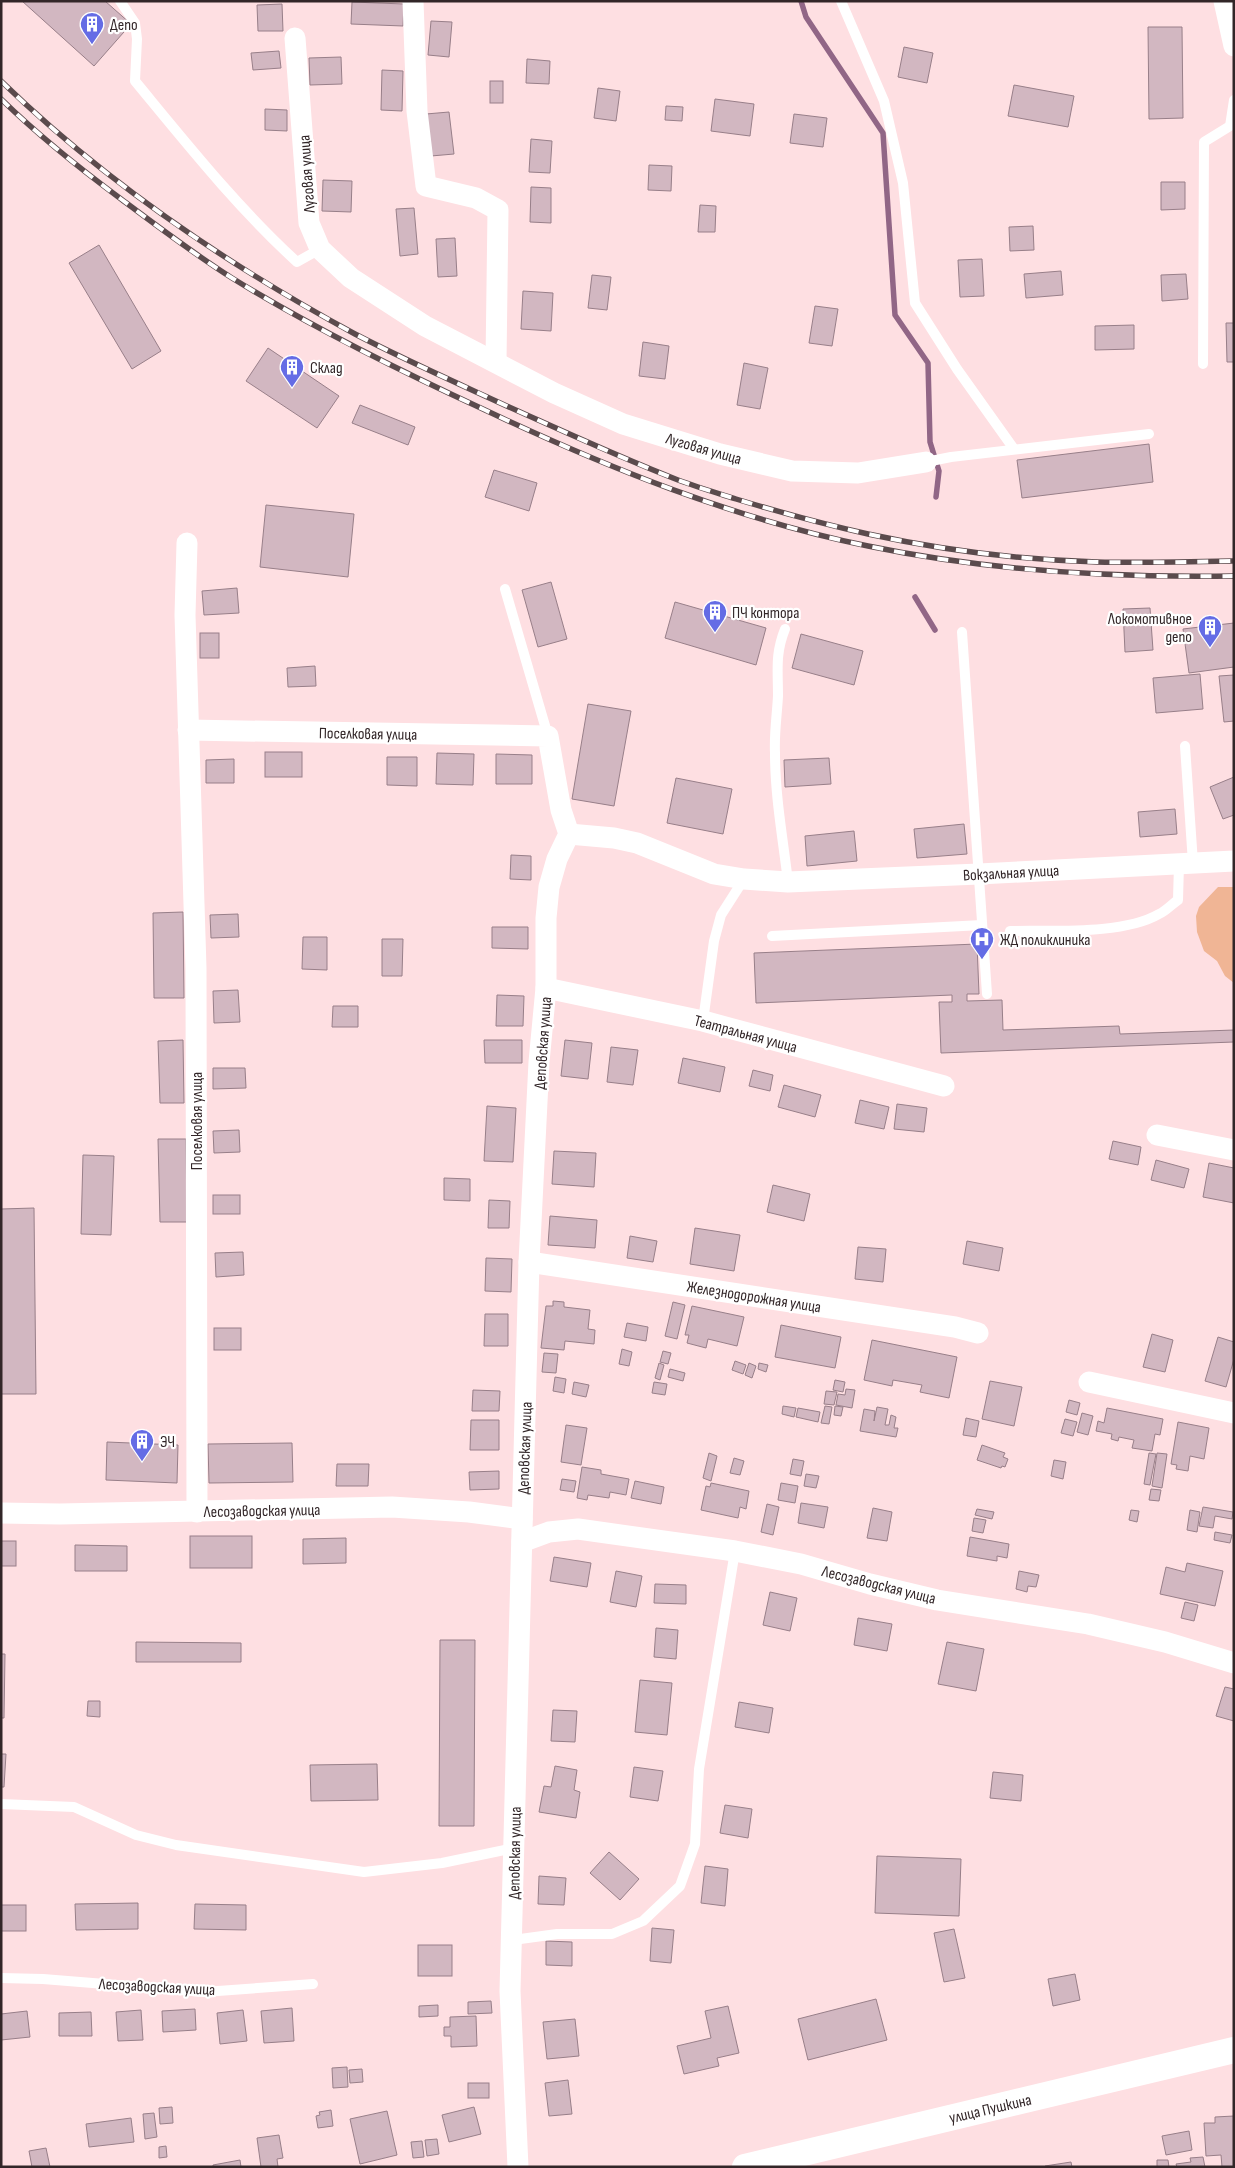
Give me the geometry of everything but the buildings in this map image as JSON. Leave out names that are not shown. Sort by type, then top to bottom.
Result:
[{"type":"street","points":[[413,1],[417,111],[426,186],[476,198],[498,210],[496,362]]},
{"type":"street","points":[[1224,1],[1234,46]]},
{"type":"street","name":"Луговая улица","points":[[295,38],[309,223],[320,249],[351,278],[425,326],[554,392],[623,424],[720,454],[792,471],[858,473],[926,462]]},
{"type":"street","name":"Поселковая улица","points":[[187,543],[185,615],[196,968],[197,1512]]},
{"type":"street","name":"Поселковая улица","points":[[188,730],[548,736]]},
{"type":"street","points":[[548,736],[561,810],[569,834]]},
{"type":"street","name":"Вокзальная улица","points":[[569,834],[614,838],[637,843],[714,874],[744,879],[788,882],[1234,861]]},
{"type":"street","name":"Деповская улица","points":[[518,2167],[510,1991],[513,1940],[529,1262],[539,1062],[546,988],[546,918],[549,887],[557,859],[569,834]]},
{"type":"street","name":"Театральная улица","points":[[546,988],[702,1021],[944,1086]]},
{"type":"street","points":[[1157,1135],[1234,1150]]},
{"type":"street","name":"Железнодорожная улица","points":[[529,1262],[955,1327],[978,1333]]},
{"type":"street","points":[[1089,1382],[1234,1413]]},
{"type":"street","name":"Лесозаводская улица","points":[[1,1513],[197,1512],[392,1507],[469,1512],[522,1519]]},
{"type":"street","name":"Лесозаводская улица","points":[[522,1542],[549,1532],[578,1528],[735,1551],[802,1564],[870,1584],[937,1600],[1088,1624],[1165,1642],[1234,1663]]},
{"type":"street","name":"улица Пушкина","points":[[745,2167],[1234,2050]]},
{"type":"lane","points":[[120,1],[135,23],[138,39],[135,81],[204,165],[260,227],[297,262],[320,249]]},
{"type":"lane","points":[[841,1],[884,101],[903,183],[915,303],[957,369],[1014,450]]},
{"type":"lane","points":[[1203,364],[1204,142],[1230,126],[1234,100]]},
{"type":"lane","points":[[926,462],[1149,434]]},
{"type":"lane","points":[[505,589],[548,736]]},
{"type":"lane","points":[[785,629],[778,645],[776,667],[778,695],[774,750],[788,882]]},
{"type":"lane","points":[[962,632],[987,994]]},
{"type":"lane","points":[[1010,931],[1120,928],[1138,924],[1160,914],[1178,900],[1186,863],[1185,746]]},
{"type":"lane","points":[[702,1021],[714,941],[721,915],[744,879]]},
{"type":"lane","points":[[772,936],[982,925]]},
{"type":"lane","points":[[513,1940],[556,1934],[612,1934],[643,1921],[680,1886],[695,1844],[699,1769],[735,1551]]},
{"type":"lane","points":[[1,1804],[74,1808],[136,1835],[176,1845],[364,1872],[442,1863],[514,1848]]},
{"type":"lane","name":"Лесозаводская улица","points":[[1,1978],[43,1979],[204,1992],[313,1984]]},
{"type":"shaded area","points":[[1218,887],[1234,887],[1234,983],[1225,976],[1217,961],[1204,951],[1197,932],[1196,916],[1199,907]]},
{"type":"waterway","points":[[801,1],[806,17],[883,133],[895,315],[928,363],[930,442],[939,471],[936,497]]},
{"type":"waterway","points":[[915,597],[935,630]]},
{"type":"railway","points":[[1,81],[41,118],[125,187],[169,220],[261,280],[355,334],[393,353],[593,445],[678,480],[736,499],[818,522],[896,540],[953,549],[1068,561],[1234,561]]},
{"type":"railway","points":[[1,99],[74,163],[162,230],[232,278],[356,348],[420,380],[578,452],[673,490],[769,522],[818,535],[913,555],[959,562],[1050,571],[1142,576],[1234,576]]},
{"type":"place","name":"Депо","points":[[92,45]]},
{"type":"place","name":"Склад","points":[[292,388]]},
{"type":"place","name":"ПЧ контора","points":[[715,633]]},
{"type":"place","name":"Локомотивное депо","points":[[1210,648]]},
{"type":"place","name":"ЖД поликлиника","points":[[982,960]]},
{"type":"place","name":"ЭЧ","points":[[142,1462]]}]
